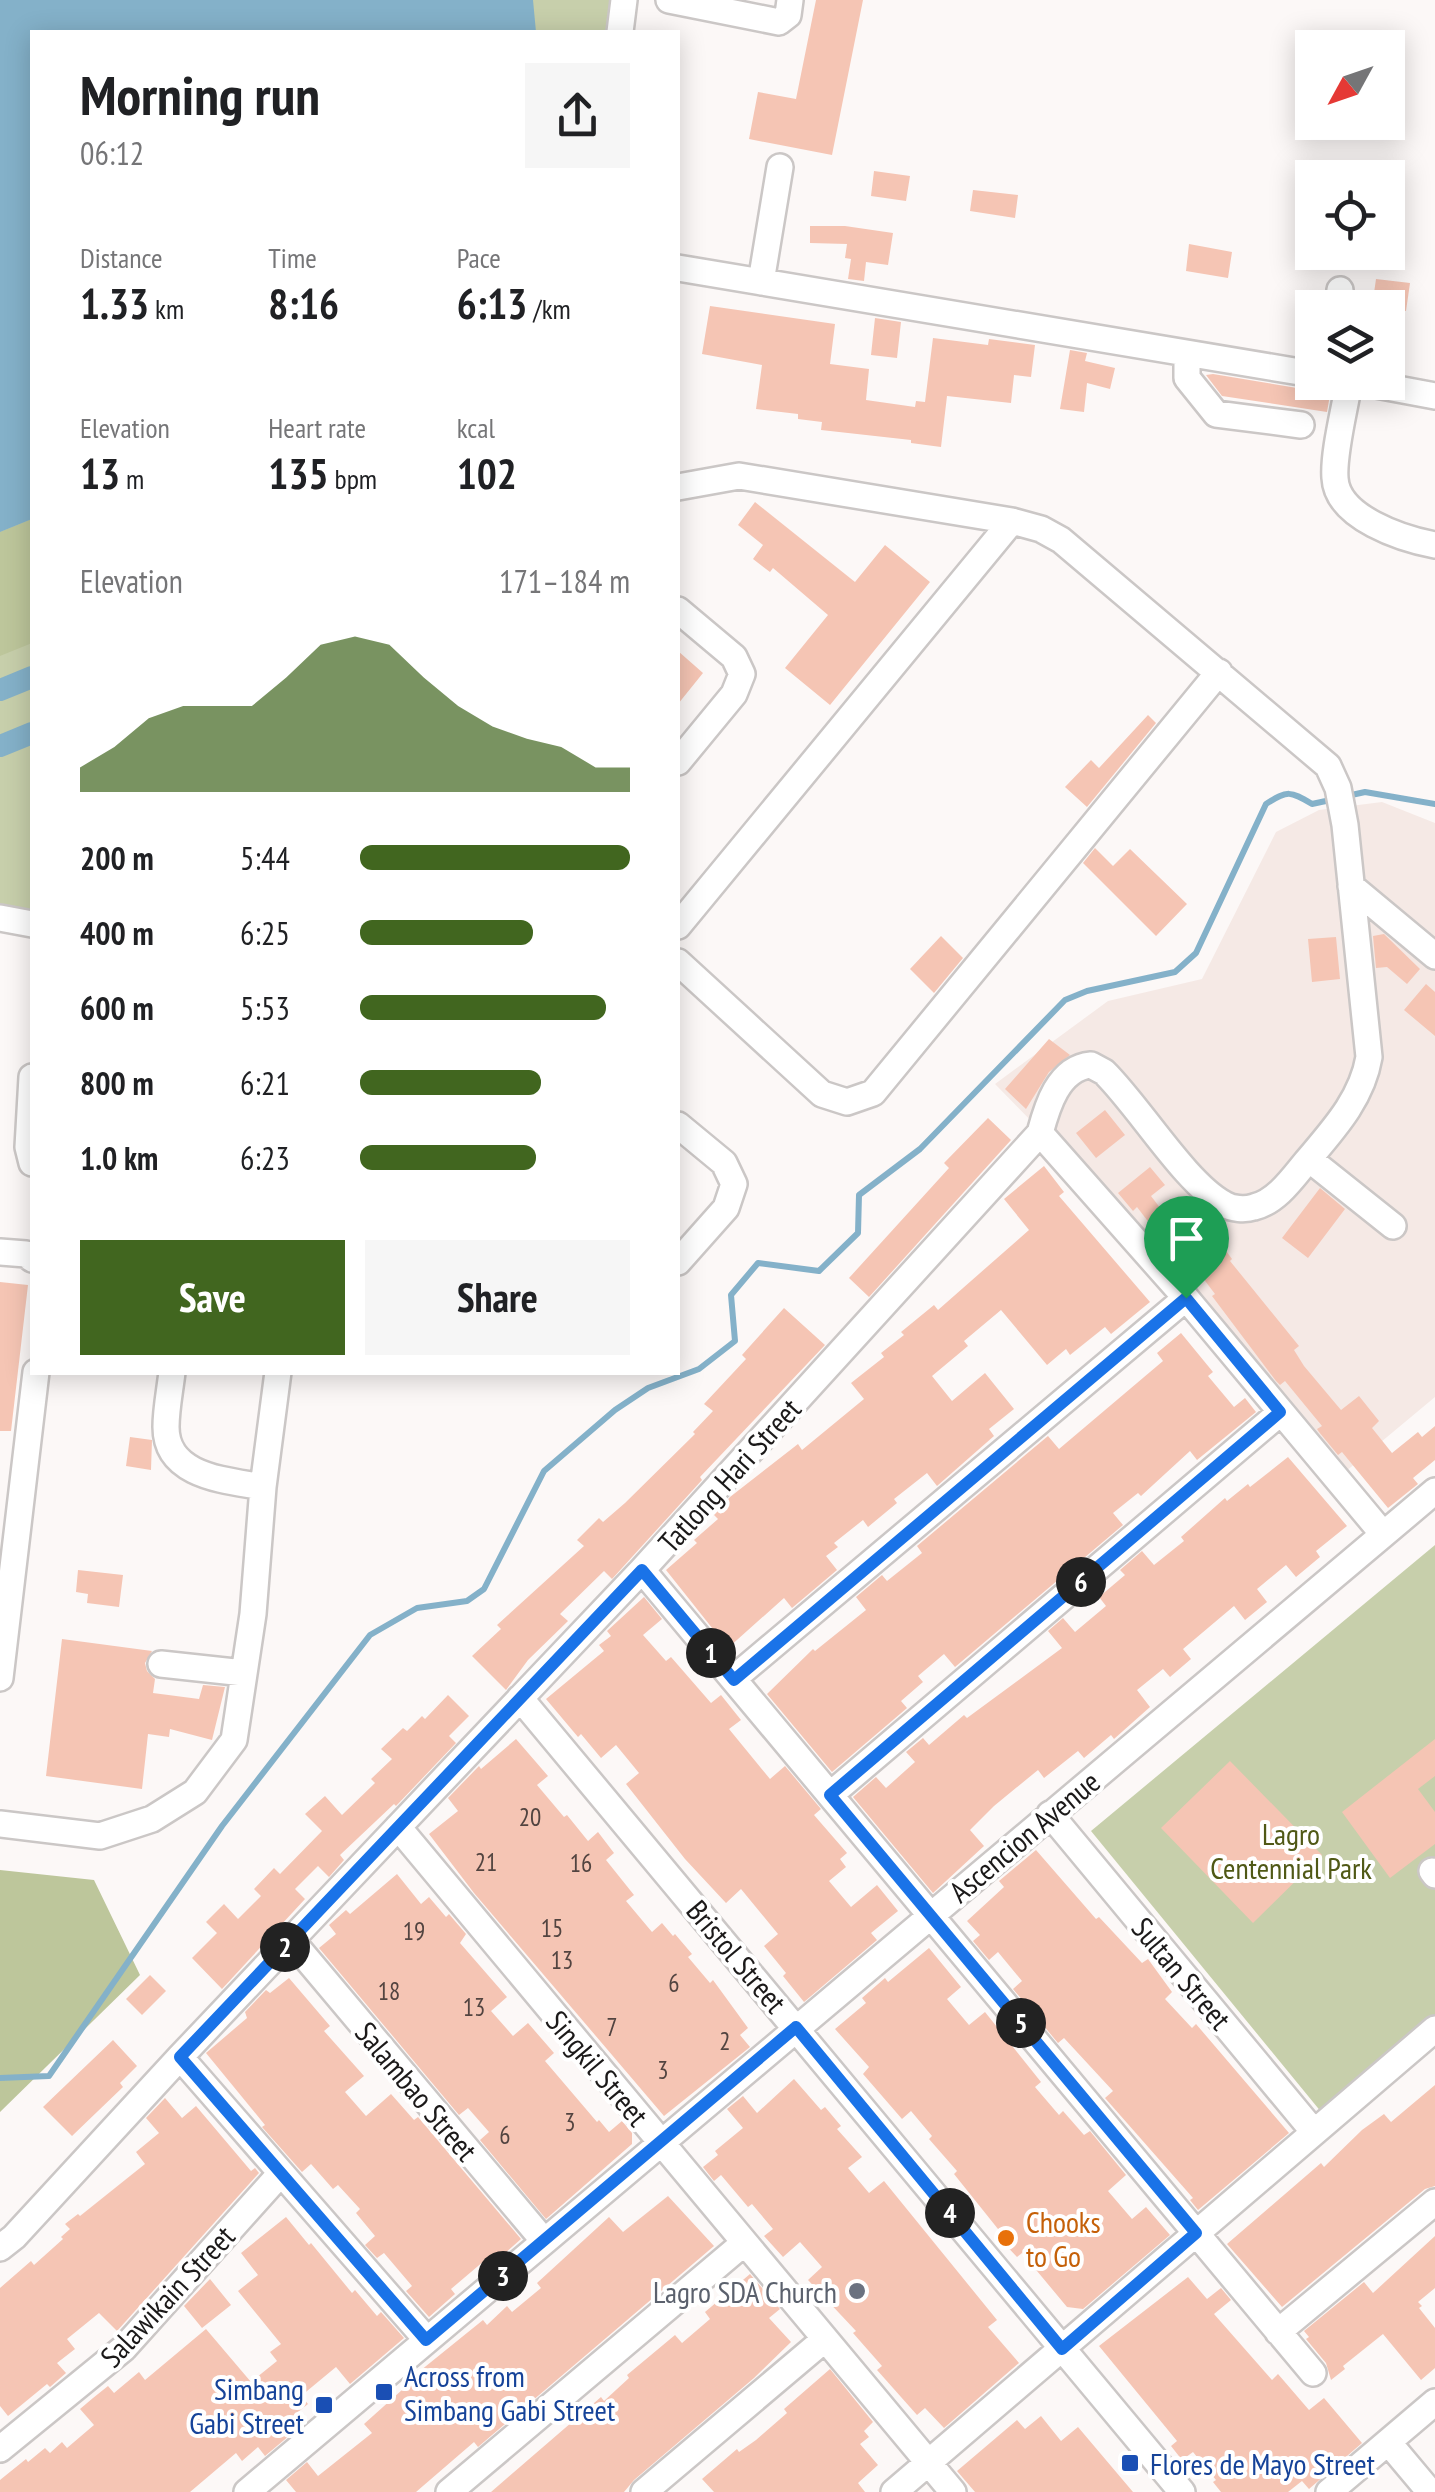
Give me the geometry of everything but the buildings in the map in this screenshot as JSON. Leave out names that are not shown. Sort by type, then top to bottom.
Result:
[{"type":"street","points":[[620,30],[624,0]]},
{"type":"street","points":[[669,0],[779,22],[788,15],[790,0]]},
{"type":"street","points":[[761,282],[780,167]]},
{"type":"street","points":[[680,268],[1295,371]]},
{"type":"street","points":[[1187,354],[1187,378],[1216,414],[1301,425]]},
{"type":"street","points":[[1405,390],[1435,396]]},
{"type":"street","points":[[1346,400],[1334,480],[1342,498],[1379,529],[1435,545]]},
{"type":"street","points":[[680,488],[740,476],[1041,529],[1061,540],[1328,766],[1338,788],[1345,826],[1369,1057],[1365,1079],[1354,1101],[1309,1159],[1268,1202],[1252,1208],[1222,1204],[1201,1186],[1115,1083],[1091,1065],[1071,1072],[1051,1096],[1040,1133],[1186,1298],[1383,1534]]},
{"type":"street","points":[[680,924],[1012,521]]},
{"type":"street","points":[[680,612],[734,656],[742,674],[734,694],[680,760]]},
{"type":"street","points":[[680,964],[822,1094],[847,1102],[873,1093],[1219,672]]},
{"type":"street","points":[[1351,886],[1431,946]]},
{"type":"street","points":[[0,918],[30,924]]},
{"type":"street","points":[[30,1112],[30,1154]]},
{"type":"street","points":[[680,1127],[724,1164],[734,1184],[726,1208],[680,1260]]},
{"type":"street","name":"Tatlong Hari Street","points":[[0,2248],[642,1570],[1040,1133]]},
{"type":"street","points":[[1309,1159],[1392,1226]]},
{"type":"street","points":[[0,1252],[30,1257]]},
{"type":"street","points":[[734,1680],[1186,1298]]},
{"type":"street","points":[[0,1678],[36,1375]]},
{"type":"street","points":[[172,1375],[166,1431],[173,1453],[194,1473],[262,1487]]},
{"type":"street","points":[[0,1824],[100,1836],[152,1819],[195,1792],[234,1740],[278,1375]]},
{"type":"street","points":[[830,1795],[1280,1412]]},
{"type":"street","name":"Ascencion Avenue","points":[[247,2492],[1435,1491]]},
{"type":"street","points":[[642,1570],[1314,2373]]},
{"type":"street","points":[[161,1664],[244,1673]]},
{"type":"street","name":"Bristol Street","points":[[520,1698],[1182,2492]]},
{"type":"street","name":"Sultan Street","points":[[1050,1814],[1314,2132]]},
{"type":"street","name":"Singkil Street","points":[[398,1827],[953,2492]]},
{"type":"street","name":"Salambao Street","points":[[291,1940],[544,2241]]},
{"type":"street","points":[[894,2492],[1435,2029]]},
{"type":"street","points":[[180,2057],[426,2340]]},
{"type":"street","name":"Salawikain Street","points":[[0,2449],[124,2348],[281,2173]]},
{"type":"street","points":[[1278,2332],[1435,2202]]},
{"type":"street","points":[[449,2492],[744,2242]]},
{"type":"street","points":[[644,2492],[825,2339]]},
{"type":"street","points":[[1329,2492],[1435,2402]]},
{"type":"street","points":[[1388,2442],[1430,2492]]},
{"type":"shaded area","points":[[1382,802],[1435,823],[1435,1397],[1345,1472],[1155,1247],[995,1084],[1108,1001],[1202,979],[1276,832],[1319,810]]},
{"type":"green space","points":[[0,0],[616,0],[610,30],[30,30],[30,911],[0,904]]},
{"type":"green space","points":[[30,520],[30,644],[0,656],[0,532]]},
{"type":"green space","name":"Lagro Centennial Park","points":[[1435,1545],[1435,2016],[1322,2113],[1091,1831]]},
{"type":"green space","points":[[0,1870],[94,1880],[140,1975],[0,2112]]},
{"type":"water","points":[[0,0],[533,0],[536,30],[30,30],[30,520],[0,532]]},
{"type":"waterway","points":[[0,690],[30,678]]},
{"type":"waterway","points":[[0,746],[30,734]]},
{"type":"waterway","points":[[1347,796],[1365,792],[1435,804]]},
{"type":"waterway","points":[[0,2078],[49,2076],[222,1826],[370,1635],[417,1608],[467,1601],[484,1589],[544,1471],[615,1410],[648,1388],[699,1369],[735,1341],[731,1295],[758,1263],[819,1271],[858,1233],[859,1195],[920,1149],[1065,1000],[1087,991],[1175,972],[1196,953],[1266,804],[1289,794],[1312,804],[1335,799]]},
{"type":"place","name":"Chooks to Go","points":[[1006,2238]]},
{"type":"place","name":"Lagro SDA Church","points":[[857,2291]]},
{"type":"place","name":"Across from Simbang Gabi Street","points":[[384,2392]]},
{"type":"place","name":"Simbang Gabi Street","points":[[324,2405]]},
{"type":"place","name":"Flores de Mayo Street","points":[[1130,2463]]},
{"type":"route","points":[[1186,1298],[1280,1412],[830,1795],[1196,2233],[1062,2349],[796,2027],[426,2340],[180,2057],[642,1570],[734,1680],[1186,1298]]}]
